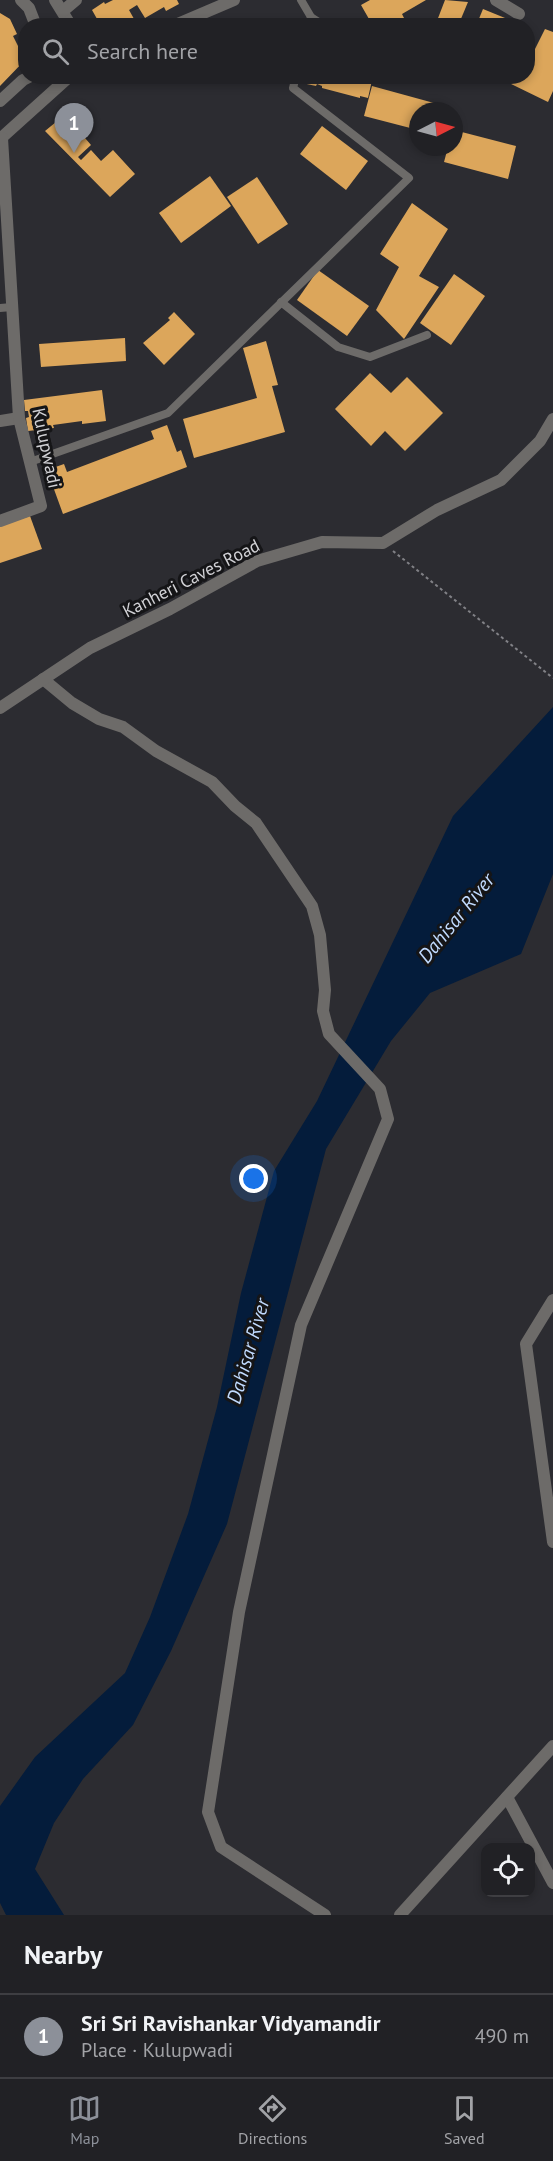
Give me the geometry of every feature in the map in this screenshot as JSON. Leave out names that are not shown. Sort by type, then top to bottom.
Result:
[{"type":"street","points":[[21,0],[29,8],[33,18]]},
{"type":"street","points":[[59,5],[76,0]]},
{"type":"street","points":[[192,18],[234,0]]},
{"type":"street","points":[[496,0],[519,14]]},
{"type":"street","points":[[0,101],[19,84]]},
{"type":"street","name":"Kulupwadi","points":[[0,521],[41,506],[19,418],[6,308],[1,138],[61,84]]},
{"type":"street","points":[[0,421],[19,418]]},
{"type":"street","points":[[384,543],[436,510],[501,480],[540,441],[553,419]]},
{"type":"street","name":"Kanheri Caves Road","points":[[0,708],[90,648],[170,609],[257,561],[322,542],[384,543]]},
{"type":"street","points":[[43,679],[72,703],[99,719],[123,727],[156,751],[212,782],[235,806],[256,823],[312,906],[320,935],[325,990],[323,1011],[330,1034],[380,1089],[388,1119],[301,1325],[239,1612],[208,1812],[221,1847],[325,1915]]},
{"type":"street","points":[[553,1300],[526,1344],[553,1542]]},
{"type":"street","points":[[400,1915],[553,1746]]},
{"type":"street","points":[[507,1797],[553,1883]]},
{"type":"lane","points":[[301,0],[309,18]]},
{"type":"lane","points":[[30,462],[168,413],[410,178],[293,88],[294,84]]},
{"type":"lane","points":[[282,302],[338,347],[370,357],[427,335]]},
{"type":"path","points":[[384,543],[553,678]]},
{"type":"water","name":"Dahisar River","points":[[553,707],[553,874],[521,954],[430,993],[391,1041],[326,1149],[227,1524],[171,1651],[133,1725],[83,1779],[54,1823],[35,1869],[64,1915],[6,1915],[0,1903],[0,1806],[35,1757],[125,1673],[150,1617],[188,1514],[217,1407],[241,1293],[274,1171],[317,1101],[453,816]]},
{"type":"building","points":[[113,0],[177,0],[179,4],[166,11],[164,7],[145,18],[137,5],[129,10],[134,18],[96,18],[92,10],[104,2],[105,4]]},
{"type":"building","points":[[370,0],[426,0],[402,14],[404,18],[368,18],[361,5]]},
{"type":"building","points":[[445,0],[468,2],[461,18],[438,18]]},
{"type":"building","points":[[483,9],[505,18],[479,18]]},
{"type":"building","points":[[0,13],[10,19],[17,34],[13,36],[18,46],[18,67],[0,86]]},
{"type":"building","points":[[545,29],[553,32],[553,91],[548,102],[511,84],[535,84],[535,49]]},
{"type":"building","points":[[317,84],[371,84],[368,98],[360,96],[360,98],[322,88]]},
{"type":"building","points":[[372,86],[430,102],[409,102],[409,128],[364,116]]},
{"type":"building","points":[[78,104],[86,115],[74,125],[91,145],[78,157],[81,160],[91,150],[101,161],[113,150],[135,174],[110,197],[45,131]]},
{"type":"building","points":[[322,126],[368,161],[346,190],[300,154]]},
{"type":"building","points":[[463,132],[516,146],[508,179],[444,162],[446,156],[463,156]]},
{"type":"building","points":[[210,176],[231,206],[181,243],[159,213]]},
{"type":"building","points":[[257,177],[288,224],[258,244],[227,197]]},
{"type":"building","points":[[412,203],[448,229],[419,276],[439,287],[404,339],[376,310],[399,267],[380,254]]},
{"type":"building","points":[[318,270],[369,306],[347,336],[297,300]]},
{"type":"building","points":[[454,274],[485,296],[451,345],[420,323]]},
{"type":"building","points":[[174,312],[195,334],[164,365],[143,343],[170,320],[168,318]]},
{"type":"building","points":[[125,338],[126,361],[41,367],[39,344]]},
{"type":"building","points":[[266,341],[278,385],[272,386],[285,432],[194,458],[183,419],[257,398],[243,348]]},
{"type":"building","points":[[370,373],[391,393],[407,377],[443,413],[405,451],[385,431],[371,446],[335,409]]},
{"type":"building","points":[[102,390],[106,421],[82,424],[82,421],[28,431],[26,418],[29,417],[28,411],[25,411],[24,400]]},
{"type":"building","points":[[167,425],[177,452],[181,450],[187,467],[63,514],[47,470],[64,464],[67,472],[154,439],[151,431]]},
{"type":"building","points":[[30,516],[42,549],[0,563],[0,526]]},
{"type":"place","name":"Sri Sri Ravishankar Vidyamandir","points":[[74,153]]}]
